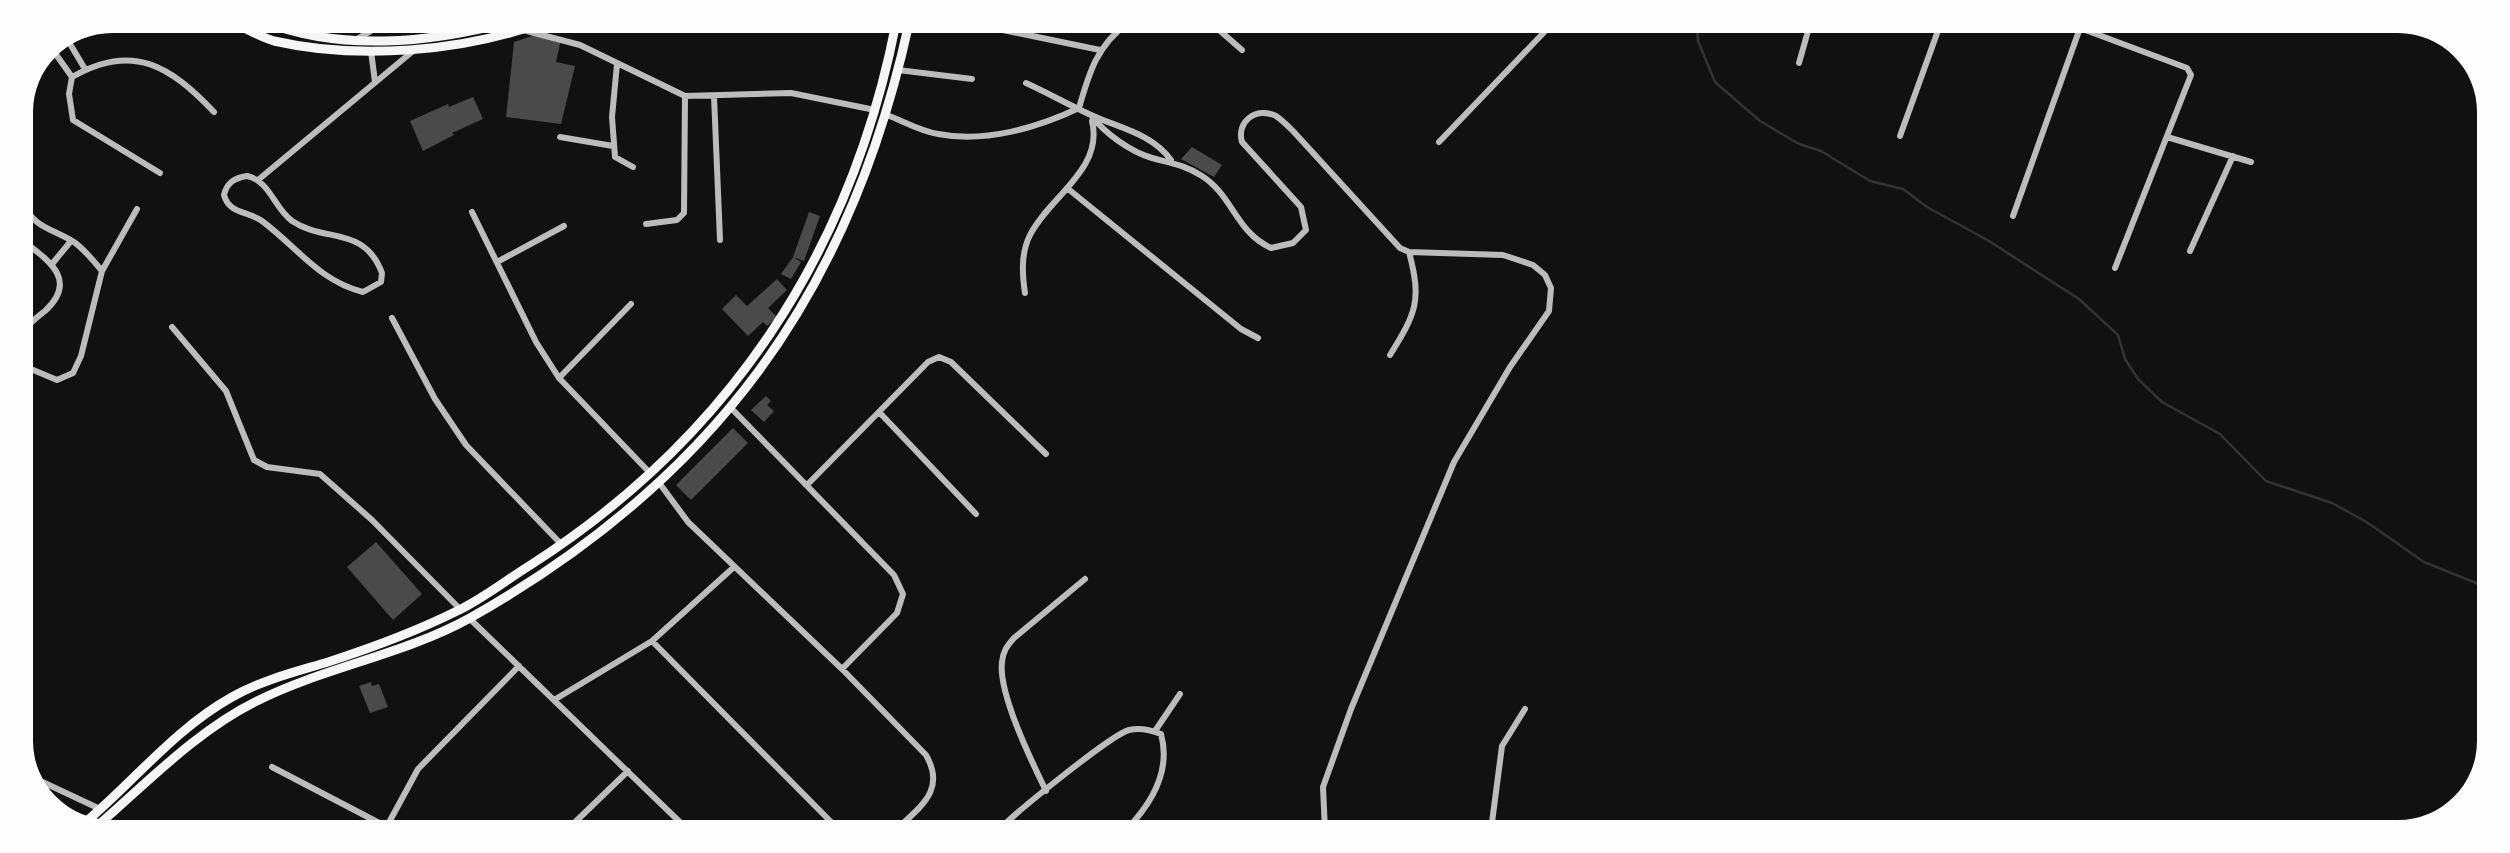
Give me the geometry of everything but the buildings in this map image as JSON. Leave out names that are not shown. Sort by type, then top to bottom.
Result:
[{"type":"main road","points":[[257,33],[272,40],[371,51],[487,40],[512,33]]},
{"type":"main road","points":[[314,33],[353,42],[431,38],[455,33]]},
{"type":"main road","points":[[91,817],[177,734],[230,698],[255,685],[334,660],[461,610],[562,545],[611,508],[684,442],[723,400],[781,317],[841,204],[856,171],[875,110],[893,33]]},
{"type":"main road","points":[[105,819],[205,732],[240,709],[280,691],[437,634],[470,618],[612,526],[660,484],[731,408],[795,317],[843,230],[867,176],[887,115],[907,33]]},
{"type":"street","points":[[353,42],[368,33]]},
{"type":"street","points":[[538,33],[559,37],[685,96],[791,93],[875,110]]},
{"type":"street","points":[[1018,33],[1100,50]]},
{"type":"street","points":[[887,115],[935,134],[978,137],[1050,122],[1079,108],[1090,69],[1113,33]]},
{"type":"street","points":[[1222,33],[1242,50]]},
{"type":"street","points":[[1439,142],[1543,33]]},
{"type":"street","points":[[1799,63],[1807,33]]},
{"type":"street","points":[[1900,136],[1937,33]]},
{"type":"street","points":[[2013,216],[2074,33]]},
{"type":"street","points":[[2092,33],[2187,68],[2191,75],[2115,268]]},
{"type":"street","points":[[71,45],[85,69]]},
{"type":"street","points":[[258,180],[418,47]]},
{"type":"street","points":[[371,51],[375,82]]},
{"type":"street","points":[[56,56],[72,77],[69,94],[74,120],[160,173]]},
{"type":"street","points":[[72,77],[108,60],[129,58],[149,64],[186,82],[215,112]]},
{"type":"street","points":[[617,64],[613,146],[615,157],[633,167]]},
{"type":"street","points":[[898,70],[972,79]]},
{"type":"street","points":[[1026,83],[1079,108],[1109,134],[1151,158],[1171,160],[1211,182],[1248,235],[1271,248],[1293,243],[1306,230],[1301,207],[1242,142],[1240,127],[1247,118],[1263,113],[1275,116],[1293,131],[1390,239],[1409,252],[1503,254],[1533,265],[1545,275],[1551,288],[1549,311],[1510,368],[1454,462],[1351,709],[1323,787],[1325,820]]},
{"type":"street","points":[[646,224],[677,220],[684,213],[685,96]]},
{"type":"street","points":[[714,96],[720,240]]},
{"type":"street","points":[[1091,116],[1116,123],[1161,147],[1171,160]]},
{"type":"street","points":[[1025,293],[1021,270],[1030,234],[1068,188],[1092,151],[1095,133],[1091,116]]},
{"type":"street","points":[[560,137],[613,146]]},
{"type":"street","points":[[2167,137],[2251,162]]},
{"type":"street","points":[[2190,251],[2234,156]]},
{"type":"street","points":[[247,176],[258,180],[295,223],[356,242],[377,259],[382,273],[380,282],[363,292],[348,288],[316,270],[282,235],[260,219],[236,211],[226,202],[226,187],[235,178],[247,176]]},
{"type":"street","points":[[1068,188],[1241,329],[1258,338]]},
{"type":"street","points":[[33,370],[57,380],[73,373],[81,356],[102,271],[137,209]]},
{"type":"street","points":[[472,212],[536,342],[559,378],[650,473]]},
{"type":"street","points":[[33,220],[85,250],[102,271]]},
{"type":"street","points":[[282,235],[295,223]]},
{"type":"street","points":[[497,262],[564,226]]},
{"type":"street","points":[[52,264],[71,241]]},
{"type":"street","points":[[33,249],[52,264],[60,275],[60,289],[48,309],[33,323]]},
{"type":"street","points":[[1390,355],[1413,317],[1417,292],[1409,252]]},
{"type":"street","points":[[559,378],[631,304]]},
{"type":"street","points":[[392,318],[435,399],[466,446],[562,545]]},
{"type":"street","points":[[172,327],[226,391],[254,460],[267,467],[320,474],[358,506],[461,610]]},
{"type":"street","points":[[807,485],[929,362],[939,357],[951,362],[1046,454]]},
{"type":"street","points":[[731,408],[894,575],[904,594],[897,613],[842,669]]},
{"type":"street","points":[[880,413],[976,514]]},
{"type":"street","points":[[660,484],[688,522],[842,669],[926,755],[934,769],[934,784],[927,800],[906,820]]},
{"type":"street","points":[[554,700],[652,641],[734,567]]},
{"type":"street","points":[[1046,792],[1015,719],[1002,678],[1001,663],[1004,649],[1014,638],[1085,579]]},
{"type":"street","points":[[470,618],[679,820]]},
{"type":"street","points":[[652,641],[829,820]]},
{"type":"street","points":[[390,820],[418,769],[519,666]]},
{"type":"street","points":[[1155,731],[1180,694]]},
{"type":"street","points":[[1492,820],[1502,746],[1525,709]]},
{"type":"street","points":[[1009,820],[1018,810],[1128,730],[1155,731],[1161,734],[1166,751],[1164,769],[1155,790],[1134,820]]},
{"type":"street","points":[[272,767],[373,820]]},
{"type":"street","points":[[577,820],[628,771]]},
{"type":"street","points":[[46,783],[100,809]]},
{"type":"waterway","points":[[1698,33],[1698,41],[1715,82],[1760,121],[1799,144],[1821,151],[1870,181],[1903,189],[1927,207],[1989,241],[2079,299],[2118,335],[2125,359],[2138,379],[2162,402],[2220,434],[2266,481],[2332,503],[2365,521],[2424,562],[2477,583]]}]
